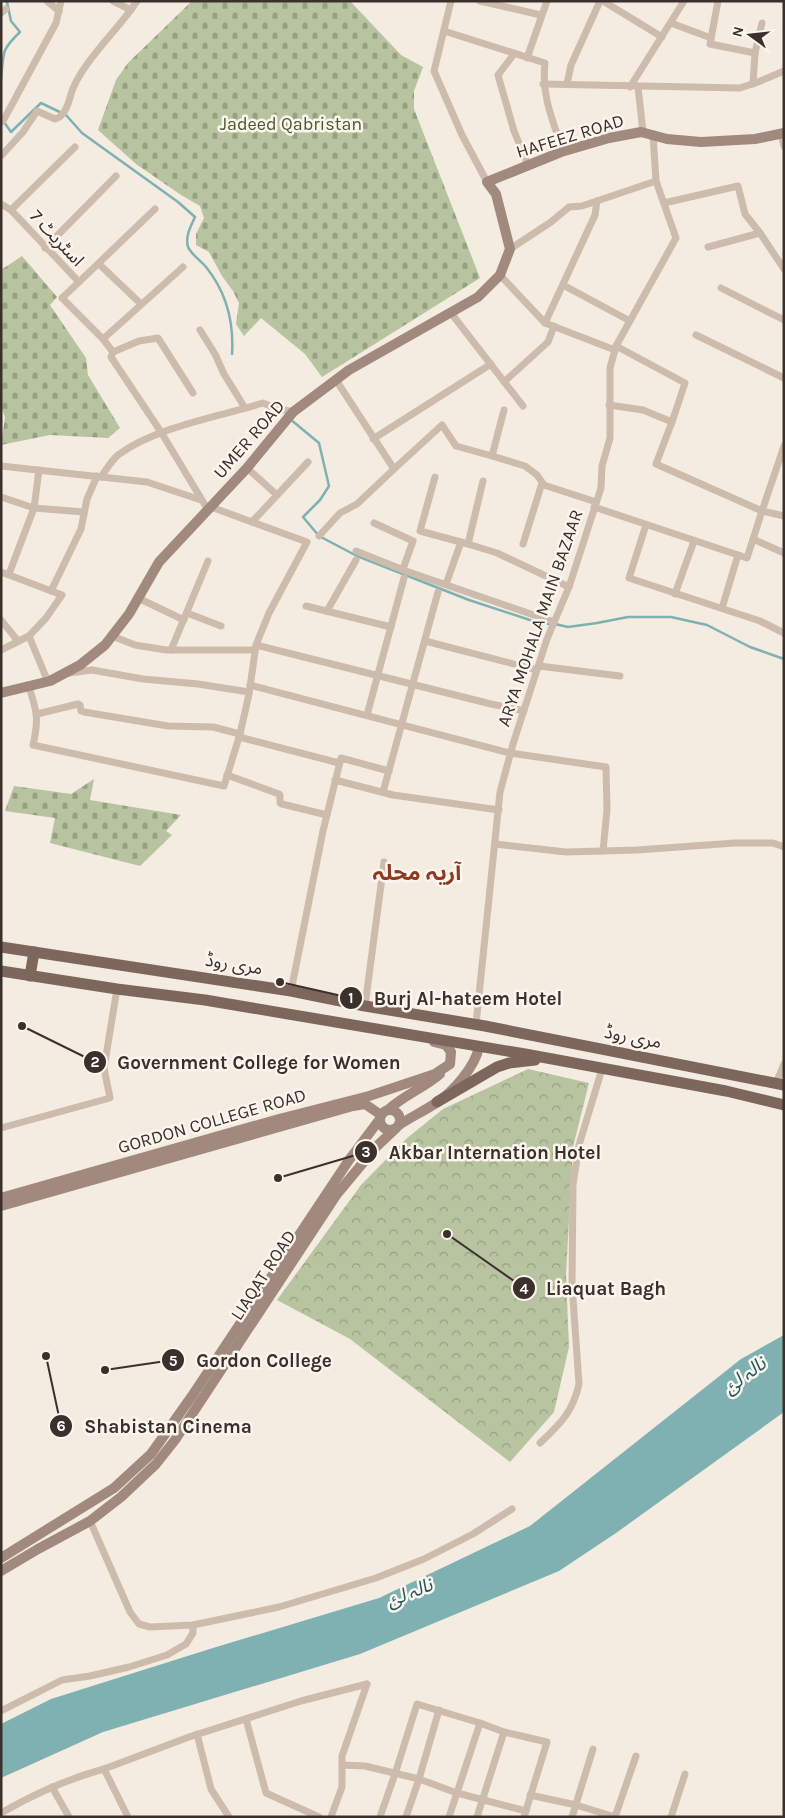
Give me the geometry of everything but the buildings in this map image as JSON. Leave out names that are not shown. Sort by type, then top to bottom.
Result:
[{"type":"main road","name":"مری روڈ","points":[[1,947],[291,991],[365,1006],[476,1024],[780,1084]]},
{"type":"main road","points":[[30,976],[34,952]]},
{"type":"main road","name":"مری روڈ","points":[[1,970],[117,989],[205,1000],[400,1033],[726,1092],[784,1105]]},
{"type":"main road","points":[[438,1102],[497,1067],[509,1062],[549,1059]]},
{"type":"street","points":[[47,1],[59,10]]},
{"type":"street","points":[[3,121],[56,23],[61,1]]},
{"type":"street","points":[[113,1],[131,10]]},
{"type":"street","points":[[1,156],[23,132],[37,111],[58,119],[68,106],[75,82],[137,1]]},
{"type":"street","points":[[452,1],[434,71],[462,135],[496,194],[510,249],[551,222],[569,207],[582,206],[656,181]]},
{"type":"street","points":[[480,1],[501,4],[541,15]]},
{"type":"street","points":[[527,58],[546,1]]},
{"type":"street","points":[[566,84],[571,65],[601,1],[662,37]]},
{"type":"street","points":[[684,1],[634,87],[648,134],[656,181],[664,203],[738,186],[745,214],[784,269]]},
{"type":"street","points":[[718,1],[710,44],[755,53]]},
{"type":"street","points":[[753,84],[755,53],[762,22]]},
{"type":"street","points":[[671,23],[711,38]]},
{"type":"street","points":[[444,31],[545,63],[543,84],[563,151]]},
{"type":"street","points":[[514,54],[498,75],[514,131],[528,165]]},
{"type":"street","points":[[543,84],[740,88],[784,71]]},
{"type":"street","name":"HAFEEZ ROAD","points":[[488,182],[563,151],[609,138],[648,134],[667,139],[701,142],[755,139],[782,134]]},
{"type":"street","points":[[782,134],[784,146]]},
{"type":"street","points":[[11,210],[75,147]]},
{"type":"street","points":[[45,248],[116,176]]},
{"type":"street","points":[[545,323],[595,215],[596,201]]},
{"type":"street","name":"ARYA MOHALA MAIN BAZAAR","points":[[476,1024],[500,792],[510,753],[547,639],[568,587],[601,488],[602,466],[610,438],[610,368],[616,348],[676,238],[664,203]]},
{"type":"street","name":"اسٹریٹ 7","points":[[1,204],[11,210],[79,282],[156,209]]},
{"type":"street","points":[[708,247],[760,233]]},
{"type":"street","name":"UMER ROAD","points":[[1,693],[48,682],[80,665],[105,645],[129,614],[158,562],[247,468],[284,420],[349,370],[478,297],[500,275],[510,249]]},
{"type":"street","points":[[99,264],[141,304]]},
{"type":"street","points":[[103,339],[183,267]]},
{"type":"street","points":[[500,275],[545,323],[616,348],[685,383],[656,464],[762,511],[784,516]]},
{"type":"street","points":[[29,687],[37,714],[37,729],[33,745],[224,786],[239,736],[250,688],[256,648],[269,613],[307,542],[210,509],[201,500],[161,432],[112,357],[113,352],[103,339],[62,298],[79,282]]},
{"type":"street","points":[[563,285],[630,321]]},
{"type":"street","points":[[721,288],[784,320]]},
{"type":"street","points":[[451,313],[523,406]]},
{"type":"street","points":[[504,382],[548,342],[554,326]]},
{"type":"street","points":[[200,330],[245,408]]},
{"type":"street","points":[[696,335],[784,378]]},
{"type":"street","points":[[113,352],[139,341],[158,338],[193,393]]},
{"type":"street","points":[[373,439],[491,364]]},
{"type":"street","points":[[336,380],[394,469]]},
{"type":"street","points":[[51,591],[81,529],[87,499],[99,476],[116,457],[138,443],[161,432],[263,403],[293,412]]},
{"type":"street","points":[[609,405],[643,410],[672,422]]},
{"type":"street","points":[[492,456],[504,410]]},
{"type":"street","points":[[319,536],[340,513],[357,504],[442,425],[456,446],[521,464],[532,471],[542,483],[646,525],[747,558],[784,446]]},
{"type":"street","points":[[252,522],[308,462]]},
{"type":"street","points":[[1,466],[147,482],[201,500]]},
{"type":"street","points":[[247,468],[277,495]]},
{"type":"street","points":[[1,650],[29,636],[46,618],[62,596],[5,573],[34,508],[38,470]]},
{"type":"street","points":[[435,477],[420,531],[497,553],[568,587]]},
{"type":"street","points":[[446,584],[464,543],[483,481]]},
{"type":"street","points":[[523,544],[542,483]]},
{"type":"street","points":[[1,497],[34,508],[84,512]]},
{"type":"street","points":[[374,523],[413,541],[403,569]]},
{"type":"street","points":[[646,525],[629,578],[760,621],[784,633]]},
{"type":"street","points":[[754,539],[784,553]]},
{"type":"street","points":[[675,594],[694,541]]},
{"type":"street","points":[[356,551],[554,622]]},
{"type":"street","points":[[722,608],[738,555]]},
{"type":"street","points":[[326,611],[356,560]]},
{"type":"street","points":[[171,650],[208,561]]},
{"type":"street","points":[[367,715],[404,578]]},
{"type":"street","points":[[383,792],[438,592]]},
{"type":"street","points":[[138,598],[185,616],[221,626]]},
{"type":"street","points":[[306,606],[391,627]]},
{"type":"street","points":[[1,620],[18,641]]},
{"type":"street","points":[[29,636],[48,682]]},
{"type":"street","points":[[112,636],[135,645],[171,650],[256,648],[524,711]]},
{"type":"street","points":[[425,641],[538,668],[620,676]]},
{"type":"street","points":[[65,673],[92,670],[143,679],[250,688],[367,715],[510,753],[606,767],[607,810],[603,851]]},
{"type":"street","points":[[37,714],[78,704],[81,711],[84,712],[168,726],[213,727],[239,736],[339,763],[339,765]]},
{"type":"street","points":[[291,991],[327,815],[341,758],[389,771]]},
{"type":"street","points":[[227,774],[279,794],[280,803],[282,804],[327,815]]},
{"type":"street","points":[[336,780],[383,792],[498,810]]},
{"type":"street","points":[[495,844],[566,852],[637,850],[735,843],[773,843],[784,847]]},
{"type":"street","points":[[365,1006],[384,862]]},
{"type":"street","points":[[1,1128],[110,1098],[104,1068],[117,989]]},
{"type":"street","points":[[400,1033],[446,1045],[451,1052],[450,1064]]},
{"type":"street","name":"LIAQAT ROAD","points":[[1,1571],[90,1521],[121,1497],[156,1464],[175,1440],[337,1194],[377,1146],[397,1127],[438,1102],[462,1079],[478,1055],[480,1048]]},
{"type":"street","name":"LIAQAT ROAD","points":[[1,1558],[114,1488],[151,1454],[192,1396],[349,1160],[384,1114],[398,1100],[430,1083],[450,1064]]},
{"type":"street","name":"GORDON COLLEGE ROAD","points":[[1,1198],[261,1124],[369,1096],[435,1074],[450,1064]]},
{"type":"street","points":[[780,1084],[784,1064]]},
{"type":"street","points":[[540,1443],[561,1423],[570,1410],[576,1398],[579,1384],[572,1284],[573,1185],[579,1145],[602,1069]]},
{"type":"street","points":[[369,1096],[381,1100],[384,1114],[380,1124],[387,1130],[397,1127],[400,1116],[397,1112],[384,1114]]},
{"type":"street","name":"GORDON COLLEGE ROAD","points":[[1,1206],[353,1106],[365,1104],[384,1114]]},
{"type":"street","points":[[90,1521],[130,1612],[139,1624],[150,1627],[194,1625],[279,1607],[376,1578],[424,1559],[473,1534],[512,1509]]},
{"type":"street","points":[[1,1711],[62,1680],[129,1668],[167,1655],[186,1644],[193,1633],[194,1625]]},
{"type":"street","points":[[1,1813],[52,1787],[197,1734],[301,1701],[367,1684],[342,1756],[342,1787],[331,1817]]},
{"type":"street","points":[[342,1765],[365,1766],[395,1774],[419,1779],[525,1814],[547,1742],[504,1732],[417,1704],[395,1774],[380,1817]]},
{"type":"street","points":[[406,1817],[439,1710]]},
{"type":"street","points":[[246,1719],[266,1793],[319,1817]]},
{"type":"street","points":[[449,1817],[480,1723]]},
{"type":"street","points":[[477,1817],[504,1732]]},
{"type":"street","points":[[197,1734],[211,1789],[229,1817]]},
{"type":"street","points":[[572,1817],[593,1749]]},
{"type":"street","points":[[530,1796],[576,1805],[615,1817],[636,1756]]},
{"type":"street","points":[[104,1769],[128,1817]]},
{"type":"street","points":[[671,1817],[685,1774]]},
{"type":"street","points":[[52,1787],[70,1817]]},
{"type":"green space","name":"Jadeed Qabristan","points":[[192,1],[350,1],[401,55],[423,67],[414,91],[414,109],[480,278],[322,377],[305,354],[261,318],[244,336],[236,324],[239,303],[233,291],[222,276],[209,252],[196,245],[196,234],[204,218],[200,206],[136,164],[98,130],[116,80],[128,63]]},
{"type":"green space","points":[[22,256],[57,297],[50,305],[86,358],[88,375],[120,428],[108,438],[50,435],[1,445],[5,417],[1,407],[1,270]]},
{"type":"green space","points":[[94,779],[90,800],[181,815],[166,831],[172,835],[140,866],[50,843],[55,818],[5,811],[14,786],[71,794]]},
{"type":"green space","points":[[528,1069],[589,1083],[573,1147],[566,1275],[569,1347],[554,1412],[510,1462],[350,1339],[277,1300],[361,1185],[406,1139],[443,1109]]},
{"type":"water","name":"نالہ لئ","points":[[784,1335],[784,1412],[616,1533],[559,1571],[360,1654],[103,1732],[1,1778],[1,1724],[51,1699],[379,1598],[530,1526],[741,1359]]},
{"type":"waterway","points":[[1,80],[4,53],[20,32],[11,21],[6,1]]},
{"type":"waterway","points":[[4,122],[11,132],[41,103],[66,115],[82,133],[178,202],[195,217],[188,235],[188,247],[206,267],[224,298],[228,308],[232,331],[232,354]]},
{"type":"waterway","points":[[268,407],[275,414],[282,412]]},
{"type":"waterway","points":[[290,419],[319,443],[329,486],[320,500],[303,517],[319,536],[357,556],[469,600],[533,621],[549,624]]},
{"type":"waterway","points":[[555,624],[568,627],[628,617],[671,617],[707,625],[750,647],[784,659]]},
{"type":"place","name":"Burj Al-hateem Hotel","points":[[280,982]]},
{"type":"place","name":"Government College for Women","points":[[22,1026]]},
{"type":"place","name":"Akbar Internation Hotel","points":[[278,1178]]},
{"type":"place","name":"Liaquat Bagh","points":[[447,1234]]},
{"type":"place","name":"Shabistan Cinema","points":[[46,1356]]},
{"type":"place","name":"Gordon College","points":[[105,1370]]},
{"type":"district","name":"آریہ محلہ","points":[[417,872]]}]
